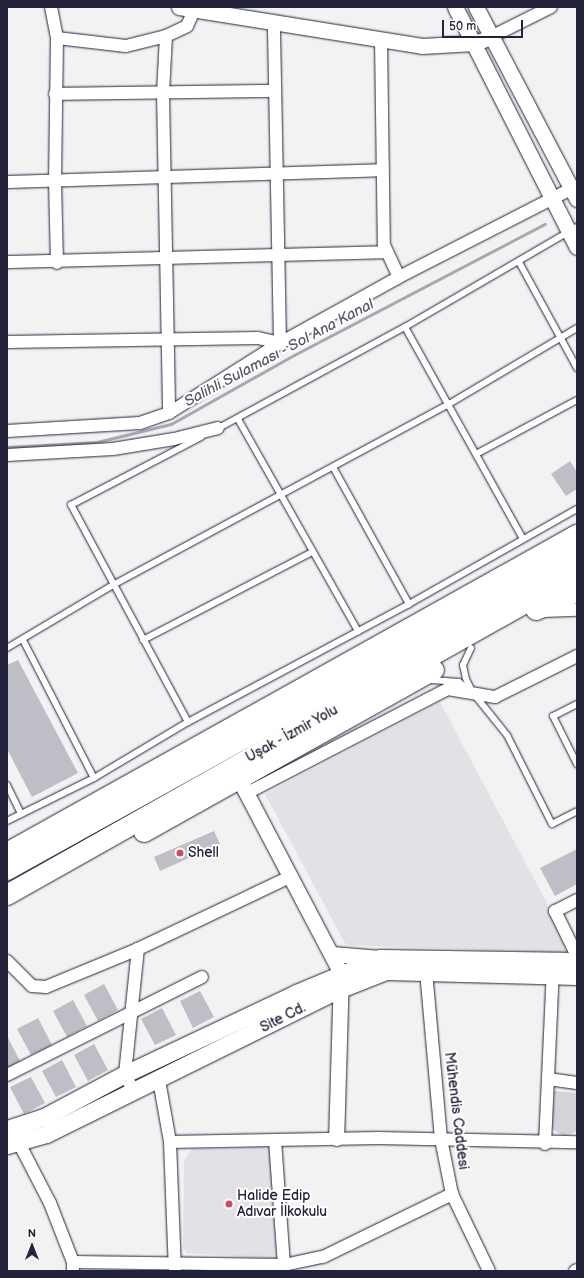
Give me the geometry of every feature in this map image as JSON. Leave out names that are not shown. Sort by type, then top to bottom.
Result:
[{"type":"highway","points":[[7,853],[577,535]]},
{"type":"highway","name":"Uşak - İzmir Yolu","points":[[7,870],[577,554]]},
{"type":"highway","name":"Uşak - İzmir Yolu","points":[[7,895],[577,574]]},
{"type":"highway","points":[[7,906],[244,786],[412,683],[534,611],[577,592]]},
{"type":"main road","name":"Site Cd.","points":[[13,1136],[46,1134],[160,1080],[341,981],[380,958],[553,968],[577,976]]},
{"type":"main road","name":"Site Cd.","points":[[13,1136],[126,1074],[341,981],[386,971],[553,968],[577,961]]},
{"type":"street","points":[[51,7],[57,38],[55,94],[57,263]]},
{"type":"street","points":[[179,7],[194,10],[226,11],[274,23],[422,46],[475,43],[491,37],[551,7]]},
{"type":"street","points":[[455,7],[475,43],[550,199],[573,229],[577,247]]},
{"type":"street","points":[[7,432],[140,423],[168,413],[280,343],[399,277],[550,199],[575,191],[476,7]]},
{"type":"street","points":[[57,38],[126,46],[166,36],[187,26],[194,10]]},
{"type":"street","points":[[274,23],[276,257],[280,343]]},
{"type":"street","points":[[166,36],[163,93],[167,259],[168,413]]},
{"type":"street","points":[[382,40],[384,245],[399,277]]},
{"type":"street","points":[[55,94],[275,91]]},
{"type":"street","points":[[7,182],[383,170]]},
{"type":"street","points":[[7,262],[57,263],[276,257],[387,252]]},
{"type":"street","points":[[7,342],[258,338],[280,343]]},
{"type":"street","points":[[7,455],[113,450],[174,439],[218,428]]},
{"type":"street","points":[[534,611],[577,610]]},
{"type":"street","points":[[336,1138],[341,981],[332,954],[244,786],[448,688],[495,697],[577,656]]},
{"type":"street","points":[[7,961],[32,986],[46,987],[138,949],[292,876]]},
{"type":"street","points":[[577,900],[555,911],[577,956]]},
{"type":"street","points":[[134,1092],[126,1074],[134,1010],[138,949]]},
{"type":"street","points":[[332,954],[380,958]]},
{"type":"street","points":[[545,1144],[553,968]]},
{"type":"street","name":"Mühendis Caddesi","points":[[426,971],[441,1139],[452,1194],[490,1271]]},
{"type":"street","points":[[7,1075],[202,977]]},
{"type":"street","points":[[548,1079],[577,1083]]},
{"type":"street","points":[[160,1080],[170,1142],[174,1266]]},
{"type":"street","points":[[13,1136],[50,1203],[73,1266],[261,1268],[284,1265],[323,1257],[452,1194]]},
{"type":"street","points":[[170,1142],[336,1138],[441,1139],[545,1144],[577,1142]]},
{"type":"street","points":[[275,1140],[284,1265]]},
{"type":"lane","points":[[188,722],[71,505],[238,419],[405,327],[519,262],[573,229]]},
{"type":"lane","points":[[519,262],[577,368]]},
{"type":"lane","points":[[405,327],[478,453],[523,539]]},
{"type":"lane","points":[[7,648],[23,640],[113,585],[281,496],[449,404],[577,328]]},
{"type":"lane","points":[[478,453],[577,400]]},
{"type":"lane","points":[[238,419],[358,631]]},
{"type":"lane","points":[[333,467],[409,604]]},
{"type":"lane","points":[[7,821],[94,778],[188,722],[409,604],[577,509]]},
{"type":"lane","points":[[143,640],[312,552]]},
{"type":"lane","points":[[23,640],[94,778]]},
{"type":"lane","points":[[471,648],[464,665],[466,679],[474,694],[507,735],[552,824],[577,812]]},
{"type":"lane","points":[[412,683],[441,679],[459,682],[474,694]]},
{"type":"lane","points":[[577,704],[553,716],[577,764]]},
{"type":"lane","points":[[7,785],[21,814]]},
{"type":"shaded area","points":[[440,702],[549,907],[567,953],[346,945],[265,794]]},
{"type":"shaded area","points":[[554,1091],[577,1093],[577,1131],[564,1137],[552,1128]]},
{"type":"shaded area","name":"Halide Edip Adıvar İlkokulu","points":[[272,1147],[279,1259],[187,1253],[183,1247],[184,1161],[192,1149]]},
{"type":"building","points":[[570,461],[577,472],[577,489],[566,496],[551,474]]},
{"type":"building","points":[[18,660],[78,773],[32,797],[7,749],[7,665]]},
{"type":"building","points":[[214,831],[220,844],[160,871],[154,857]]},
{"type":"building","points":[[577,849],[577,884],[555,896],[540,868]]},
{"type":"building","points":[[104,984],[118,1010],[98,1021],[84,995]]},
{"type":"building","points":[[200,991],[214,1017],[193,1028],[180,1001]]},
{"type":"building","points":[[73,1000],[87,1026],[67,1037],[53,1011]]},
{"type":"building","points":[[162,1008],[176,1035],[155,1045],[141,1019]]},
{"type":"building","points":[[38,1018],[52,1045],[31,1055],[17,1029]]},
{"type":"building","points":[[7,1036],[20,1061],[7,1068]]},
{"type":"building","points":[[94,1044],[108,1070],[88,1081],[74,1055]]},
{"type":"building","points":[[62,1060],[76,1087],[56,1097],[42,1071]]},
{"type":"building","points":[[31,1077],[45,1103],[24,1114],[10,1087]]},
{"type":"waterway","name":"Salihli Sulaması - Sol Ana Kanal","points":[[7,447],[97,442],[171,424],[294,355],[545,224]]},
{"type":"place","name":"Shell","points":[[180,853]]},
{"type":"place","name":"Halide Edip Adıvar İlkokulu","points":[[229,1204]]}]
